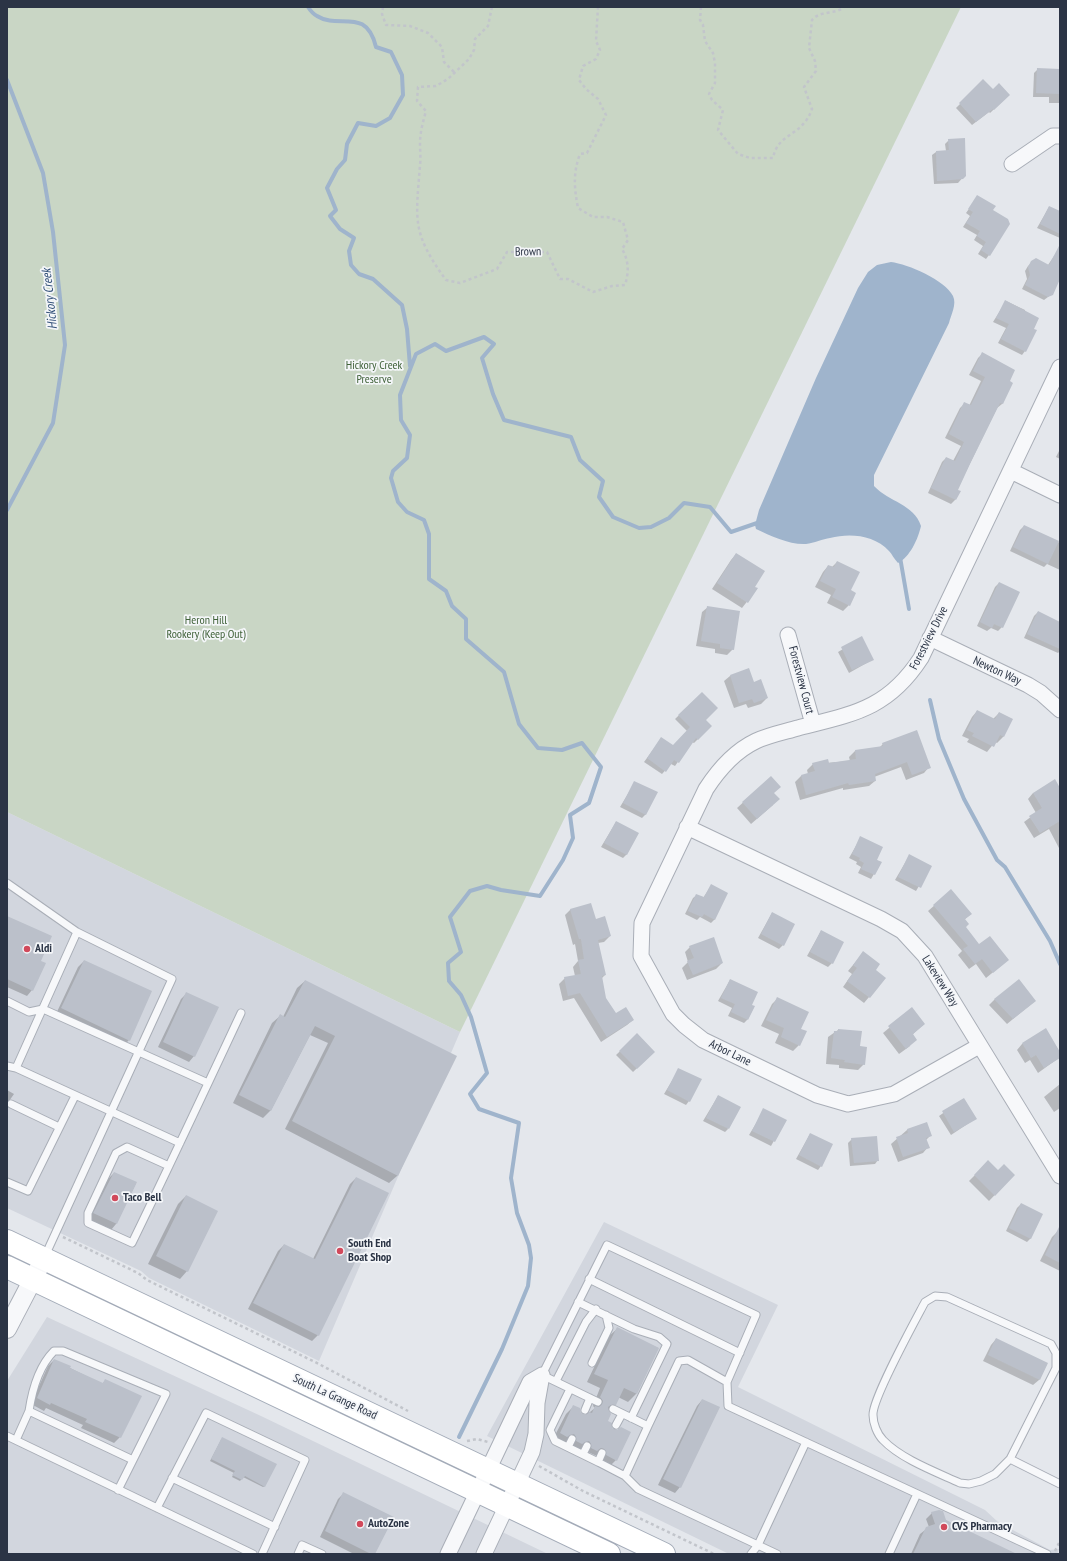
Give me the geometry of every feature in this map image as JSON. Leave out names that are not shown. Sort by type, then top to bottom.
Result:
[{"type":"main road","name":"South La Grange Road","points":[[7,1240],[664,1554]]},
{"type":"main road","name":"South La Grange Road","points":[[7,1267],[609,1554]]},
{"type":"street","points":[[1012,164],[1053,136],[1060,136]]},
{"type":"street","name":"Forestview Drive","points":[[687,827],[712,780],[719,770],[742,750],[757,741],[773,735],[867,709],[890,694],[903,683],[913,670],[930,638],[1060,367]]},
{"type":"street","points":[[1010,471],[1060,495]]},
{"type":"street","name":"Forestview Court","points":[[788,635],[813,724]]},
{"type":"street","name":"Newton Way","points":[[930,638],[1028,685],[1041,693],[1060,710]]},
{"type":"street","name":"Arbor Lane","points":[[687,827],[642,924],[642,956],[673,1014],[693,1033],[703,1040],[817,1095],[848,1104],[894,1094],[980,1046]]},
{"type":"street","name":"Lakeview Way","points":[[687,827],[881,919],[902,931],[925,956],[1060,1176]]},
{"type":"street","points":[[7,1329],[44,1258]]},
{"type":"street","points":[[448,1554],[530,1382],[542,1375]]},
{"type":"street","points":[[484,1554],[532,1452],[537,1403],[542,1375]]},
{"type":"lane","points":[[7,884],[77,932],[172,979],[110,1111],[44,1258]]},
{"type":"lane","points":[[16,1068],[77,932]]},
{"type":"lane","points":[[7,1001],[29,1012],[42,1009],[208,1083]]},
{"type":"lane","points":[[169,1166],[127,1147],[116,1152],[88,1213],[88,1223],[132,1243],[169,1166],[180,1143],[241,1012]]},
{"type":"lane","points":[[7,1066],[16,1068],[180,1143]]},
{"type":"lane","points":[[7,1182],[28,1192],[75,1096]]},
{"type":"lane","points":[[11,1104],[59,1127]]},
{"type":"lane","points":[[598,1402],[542,1375],[607,1244],[756,1315],[727,1382],[728,1406],[917,1494],[1033,1551],[1047,1554]]},
{"type":"lane","points":[[590,1279],[740,1353]]},
{"type":"lane","points":[[935,1296],[947,1297],[1050,1344],[1056,1353],[1056,1368],[1010,1459],[995,1474],[980,1482],[969,1484],[960,1483],[894,1450],[882,1439],[877,1431],[873,1414],[878,1396],[925,1302],[935,1296]]},
{"type":"lane","points":[[578,1302],[596,1309],[634,1329],[658,1337],[667,1344],[631,1418]]},
{"type":"lane","points":[[556,1381],[586,1322],[596,1309]]},
{"type":"lane","points":[[592,1363],[609,1328],[606,1315]]},
{"type":"lane","points":[[16,1440],[29,1411],[31,1395],[47,1358],[54,1351],[62,1351],[166,1394],[118,1490]]},
{"type":"lane","points":[[625,1476],[679,1361],[688,1360],[727,1382]]},
{"type":"lane","points":[[570,1388],[550,1430],[555,1441],[625,1476],[638,1489],[755,1551],[777,1554]]},
{"type":"lane","points":[[584,1410],[590,1398]]},
{"type":"lane","points":[[613,1409],[648,1426]]},
{"type":"lane","points":[[29,1411],[133,1460]]},
{"type":"lane","points":[[157,1508],[206,1413],[305,1460],[262,1554]]},
{"type":"lane","points":[[616,1425],[622,1414]]},
{"type":"lane","points":[[7,1436],[253,1554]]},
{"type":"lane","points":[[568,1447],[572,1439]]},
{"type":"lane","points":[[755,1551],[806,1442]]},
{"type":"lane","points":[[583,1454],[587,1446]]},
{"type":"lane","points":[[598,1462],[602,1453]]},
{"type":"lane","points":[[1010,1459],[1060,1484]]},
{"type":"lane","points":[[172,1478],[275,1527]]},
{"type":"lane","points":[[889,1554],[917,1494]]},
{"type":"lane","points":[[298,1554],[302,1545],[322,1554]]},
{"type":"path","points":[[383,7],[382,14],[386,25],[410,26],[428,33],[442,47],[444,62],[455,73],[469,59],[474,50],[476,39],[488,26],[492,7]]},
{"type":"path","name":"Brown","points":[[455,73],[436,86],[418,87],[417,101],[426,111],[421,128],[421,164],[416,214],[421,239],[430,258],[446,280],[460,283],[497,269],[507,252],[547,252],[560,279],[568,279],[593,292],[612,286],[625,285],[628,274],[627,257],[622,249],[628,240],[623,222],[607,217],[593,217],[578,208],[576,198],[574,169],[580,154],[587,153],[606,115],[598,99],[586,89],[579,80],[583,66],[596,60],[600,50],[596,41],[598,7]]},
{"type":"path","points":[[701,7],[700,20],[703,25],[705,41],[713,53],[715,63],[715,83],[709,94],[712,100],[723,110],[718,130],[738,154],[750,158],[772,158],[779,143],[804,124],[812,109],[804,87],[816,71],[815,61],[810,48],[812,20],[819,15],[838,12],[844,7]]},
{"type":"path","points":[[55,1234],[138,1273],[147,1280],[315,1362],[412,1413]]},
{"type":"path","points":[[464,1441],[477,1439],[499,1447]]},
{"type":"path","points":[[528,1461],[583,1491],[714,1554]]},
{"type":"path","points":[[1054,1554],[1060,1541]]},
{"type":"shaded area","points":[[7,812],[460,1032],[319,1361],[149,1278],[141,1271],[7,1208]]},
{"type":"shaded area","points":[[604,1222],[778,1305],[738,1387],[985,1510],[998,1522],[1050,1550],[1059,1549],[1057,1554],[729,1554],[487,1436]]},
{"type":"shaded area","points":[[47,1317],[261,1416],[548,1554],[7,1554],[7,1381]]},
{"type":"green space","name":"Hickory Creek Preserve","points":[[7,7],[961,7],[460,1032],[7,812]]},
{"type":"water","points":[[891,262],[916,269],[934,279],[949,290],[954,299],[953,310],[949,323],[874,475],[874,486],[913,513],[921,526],[910,552],[898,563],[890,552],[883,546],[869,539],[854,536],[838,536],[806,544],[800,544],[781,540],[756,529],[755,525],[759,510],[816,378],[858,288],[868,272],[877,265]]},
{"type":"building","points":[[1037,68],[1060,69],[1060,94],[1036,93]]},
{"type":"building","points":[[983,79],[993,89],[999,83],[1010,95],[994,110],[993,109],[976,122],[959,103]]},
{"type":"building","points":[[965,138],[966,176],[963,179],[937,181],[936,151],[949,150],[948,139]]},
{"type":"building","points":[[977,195],[996,206],[993,210],[1008,219],[1010,224],[990,256],[981,250],[986,242],[977,236],[980,231],[966,223],[973,212],[968,209]]},
{"type":"building","points":[[1049,206],[1060,211],[1060,234],[1040,224]]},
{"type":"building","points":[[1060,244],[1060,279],[1053,295],[1048,297],[1025,285],[1030,275],[1028,267],[1031,261],[1036,258],[1049,265]]},
{"type":"building","points":[[1005,300],[1039,318],[1034,329],[1037,330],[1026,352],[1001,339],[1009,324],[996,318]]},
{"type":"building","points":[[982,352],[1015,370],[1010,381],[1013,383],[1003,404],[1000,403],[970,464],[958,490],[961,491],[956,500],[931,488],[946,457],[955,461],[964,442],[949,434],[964,402],[971,405],[985,377],[973,371]]},
{"type":"building","points":[[1024,525],[1059,541],[1048,564],[1013,547]]},
{"type":"building","points":[[736,553],[765,571],[755,587],[758,588],[748,603],[717,583]]},
{"type":"building","points":[[837,561],[860,572],[851,590],[856,593],[850,606],[832,597],[836,589],[820,581],[828,565],[834,567]]},
{"type":"building","points":[[999,582],[1020,592],[1003,628],[994,624],[992,628],[980,622]]},
{"type":"building","points":[[707,606],[740,611],[734,650],[720,648],[720,644],[701,641]]},
{"type":"building","points":[[1038,611],[1060,622],[1060,649],[1027,634]]},
{"type":"building","points":[[862,636],[874,660],[852,670],[841,647]]},
{"type":"building","points":[[749,668],[754,682],[761,679],[768,698],[754,703],[752,699],[739,703],[730,675]]},
{"type":"building","points":[[702,692],[718,708],[706,720],[712,726],[698,740],[696,738],[679,763],[674,760],[666,772],[647,758],[661,737],[673,745],[690,727],[678,715]]},
{"type":"building","points":[[977,710],[995,719],[999,712],[1013,719],[1004,737],[1000,735],[994,747],[972,736],[974,733],[967,730]]},
{"type":"building","points":[[917,730],[931,768],[912,775],[907,762],[875,774],[876,781],[849,785],[848,783],[806,795],[801,775],[815,771],[812,763],[828,759],[829,763],[856,759],[855,750],[883,746],[882,743]]},
{"type":"building","points":[[771,776],[781,787],[774,793],[780,799],[757,819],[742,802]]},
{"type":"building","points":[[1055,779],[1060,788],[1060,821],[1040,833],[1029,816],[1042,808],[1033,793]]},
{"type":"building","points":[[634,781],[658,792],[646,815],[623,803]]},
{"type":"building","points":[[616,821],[639,833],[627,855],[604,843]]},
{"type":"building","points":[[860,836],[883,847],[877,860],[882,862],[875,875],[861,869],[864,863],[859,860],[860,858],[852,854]]},
{"type":"building","points":[[909,854],[932,866],[921,888],[898,877]]},
{"type":"building","points":[[711,884],[728,893],[715,920],[704,914],[702,917],[688,911],[696,894],[704,897]]},
{"type":"building","points":[[951,889],[972,914],[965,919],[969,924],[966,927],[979,944],[990,936],[1009,960],[993,973],[982,959],[975,964],[963,949],[968,946],[933,905]]},
{"type":"building","points":[[591,903],[596,919],[605,916],[611,936],[598,940],[606,975],[602,976],[606,998],[616,1013],[626,1007],[634,1020],[607,1037],[580,993],[568,996],[564,977],[581,974],[578,960],[584,959],[581,939],[579,939],[570,909]]},
{"type":"building","points":[[772,912],[795,924],[784,946],[761,934]]},
{"type":"building","name":"Aldi","points":[[7,916],[52,936],[41,961],[46,963],[33,991],[7,979]]},
{"type":"building","points":[[821,930],[844,942],[833,964],[810,952]]},
{"type":"building","points":[[714,937],[723,963],[693,975],[687,961],[694,958],[689,946]]},
{"type":"building","points":[[863,951],[880,964],[876,970],[886,978],[870,998],[847,981],[857,968],[853,965]]},
{"type":"building","points":[[84,960],[152,991],[130,1041],[61,1008]]},
{"type":"building","points":[[730,979],[758,992],[752,1005],[755,1006],[748,1020],[731,1012],[735,1004],[721,998]]},
{"type":"building","points":[[1019,979],[1036,1001],[1013,1019],[994,999]]},
{"type":"building","points":[[305,980],[457,1056],[398,1176],[292,1121],[335,1036],[315,1026],[271,1111],[239,1095],[280,1014],[285,1017]]},
{"type":"building","points":[[186,992],[219,1007],[195,1057],[163,1042]]},
{"type":"building","points":[[777,997],[809,1012],[801,1029],[807,1031],[800,1046],[781,1037],[784,1028],[766,1020]]},
{"type":"building","points":[[912,1007],[925,1024],[913,1034],[917,1040],[906,1049],[888,1026]]},
{"type":"building","points":[[1046,1028],[1060,1052],[1060,1058],[1044,1068],[1036,1055],[1031,1058],[1022,1043]]},
{"type":"building","points":[[838,1029],[862,1031],[860,1046],[867,1047],[865,1065],[844,1062],[845,1060],[831,1058],[834,1031],[838,1031]]},
{"type":"building","points":[[637,1033],[655,1052],[637,1069],[619,1051]]},
{"type":"building","points":[[678,1068],[702,1079],[690,1102],[667,1090]]},
{"type":"building","points":[[718,1095],[741,1107],[729,1129],[706,1118]]},
{"type":"building","points":[[964,1098],[977,1119],[954,1132],[942,1111]]},
{"type":"building","points":[[763,1108],[787,1120],[775,1142],[752,1131]]},
{"type":"building","points":[[927,1122],[932,1136],[926,1138],[930,1148],[903,1157],[896,1137],[908,1133],[907,1129]]},
{"type":"building","points":[[810,1133],[833,1144],[822,1167],[799,1155]]},
{"type":"building","points":[[877,1136],[879,1161],[854,1163],[851,1138]]},
{"type":"building","points":[[988,1160],[998,1170],[1004,1164],[1015,1175],[995,1196],[974,1175]]},
{"type":"building","name":"Taco Bell","points":[[114,1172],[137,1182],[117,1224],[93,1213]]},
{"type":"building","name":"South End Boat Shop","points":[[356,1177],[389,1193],[319,1336],[253,1303],[284,1244],[315,1259]]},
{"type":"building","points":[[186,1195],[218,1211],[188,1272],[156,1256]]},
{"type":"building","points":[[1021,1203],[1043,1214],[1031,1239],[1009,1228]]},
{"type":"building","points":[[1060,1225],[1060,1263],[1045,1255]]},
{"type":"building","points":[[617,1327],[659,1348],[637,1394],[624,1388],[616,1405],[611,1405],[608,1407],[611,1414],[608,1421],[612,1423],[612,1428],[617,1430],[621,1427],[631,1432],[617,1461],[606,1455],[604,1449],[601,1448],[597,1451],[591,1448],[589,1441],[582,1444],[576,1441],[574,1434],[567,1437],[560,1433],[573,1405],[580,1408],[581,1413],[585,1415],[589,1412],[592,1413],[595,1406],[599,1407],[602,1404],[603,1401],[600,1397],[608,1380],[594,1374]]},
{"type":"building","points":[[996,1338],[1048,1363],[1040,1380],[988,1355]]},
{"type":"building","points":[[54,1359],[103,1383],[105,1379],[142,1396],[121,1438],[85,1422],[87,1419],[51,1403],[50,1405],[37,1398]]},
{"type":"building","points":[[702,1399],[720,1407],[681,1488],[663,1479]]},
{"type":"building","points":[[222,1437],[277,1464],[265,1487],[245,1476],[242,1480],[232,1475],[235,1471],[211,1459]]},
{"type":"building","name":"AutoZone","points":[[343,1492],[394,1517],[375,1554],[371,1554],[325,1531]]},
{"type":"building","name":"CVS Pharmacy","points":[[939,1510],[943,1511],[946,1520],[1017,1554],[913,1554],[926,1527],[935,1524],[931,1512]]},
{"type":"waterway","points":[[308,7],[312,12],[325,20],[351,21],[366,27],[371,34],[376,47],[391,52],[402,75],[403,95],[390,118],[376,126],[358,123],[347,144],[345,160],[337,169],[327,188],[336,210],[330,216],[340,229],[354,238],[349,251],[351,265],[359,274],[373,279],[402,305],[407,329],[410,366]]},
{"type":"waterway","name":"Hickory Creek","points":[[7,80],[43,173],[53,232],[65,345],[53,423],[7,510]]},
{"type":"waterway","points":[[459,1437],[502,1349],[528,1286],[531,1258],[529,1245],[517,1213],[511,1178],[519,1123],[479,1109],[470,1094],[487,1073],[471,1017],[461,995],[449,981],[448,963],[461,952],[450,917],[470,891],[487,886],[501,890],[540,896],[563,860],[573,838],[570,815],[589,803],[601,767],[582,743],[562,750],[538,748],[519,724],[504,672],[466,639],[466,619],[452,606],[446,591],[429,579],[429,534],[424,520],[407,512],[398,502],[391,478],[393,471],[407,458],[410,435],[401,420],[400,395],[416,354],[435,344],[446,351],[484,337],[494,344],[482,358],[493,394],[504,420],[571,437],[580,460],[603,481],[599,497],[613,517],[639,528],[651,527],[669,518],[684,503],[710,507],[731,532],[760,522]]},
{"type":"waterway","points":[[900,557],[909,609]]},
{"type":"waterway","points":[[930,700],[939,739],[964,799],[997,860],[1005,867],[1050,941],[1060,964]]},
{"type":"place","name":"Aldi","points":[[27,949]]},
{"type":"place","name":"Taco Bell","points":[[115,1198]]},
{"type":"place","name":"South End Boat Shop","points":[[340,1251]]},
{"type":"place","name":"AutoZone","points":[[360,1524]]},
{"type":"place","name":"CVS Pharmacy","points":[[944,1527]]},
{"type":"park label","name":"Heron Hill Rookery (Keep Out)","points":[[206,628]]}]
